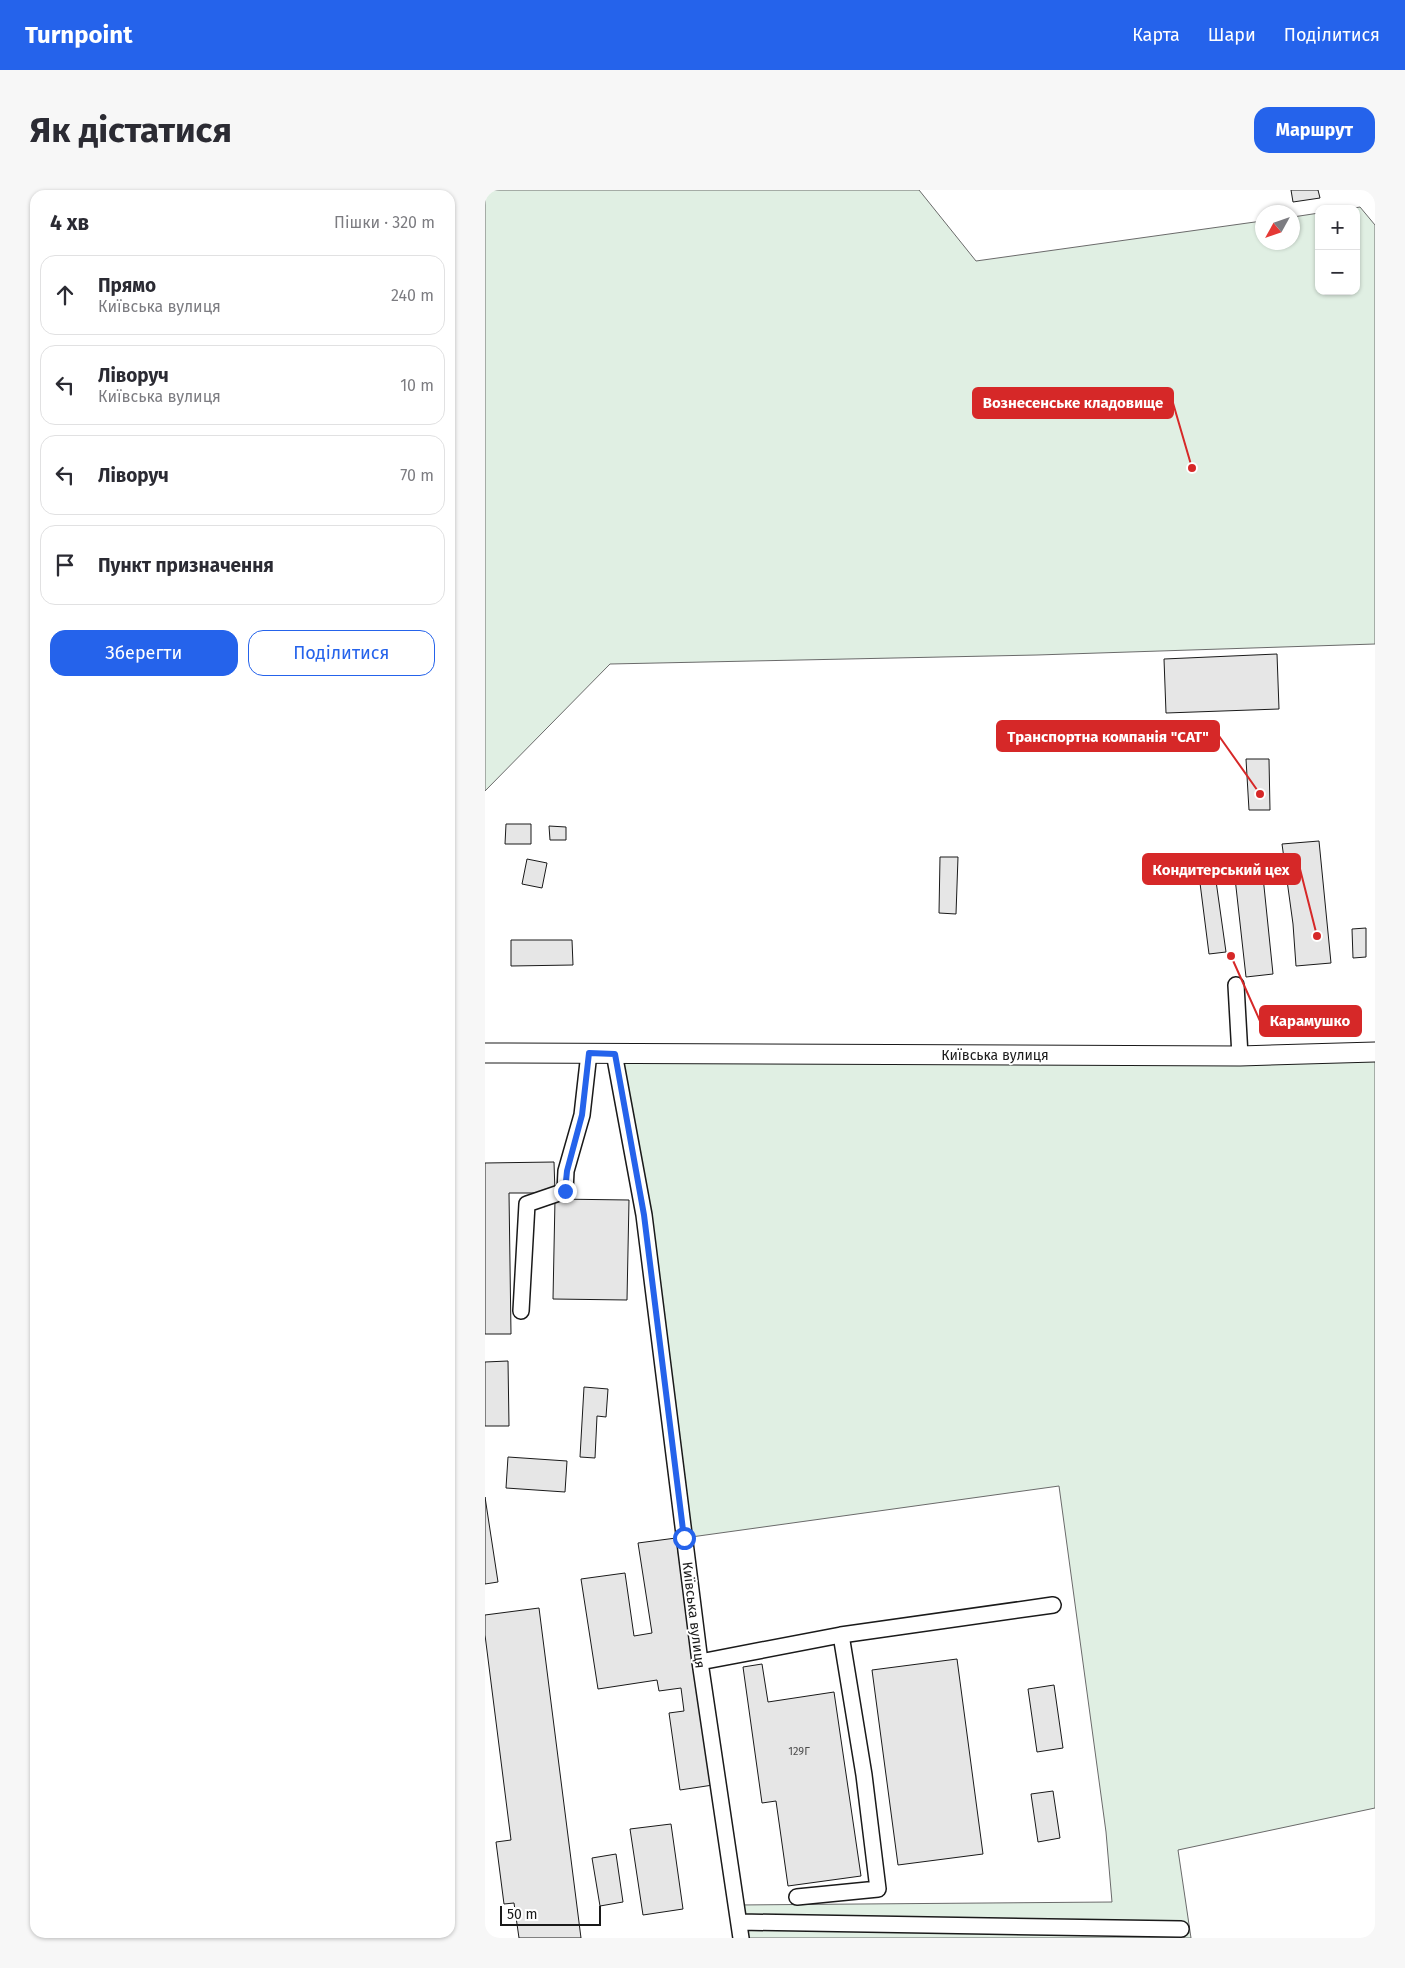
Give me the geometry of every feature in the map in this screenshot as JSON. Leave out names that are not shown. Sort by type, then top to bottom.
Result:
[{"type":"main road","name":"Київська вулиця","points":[[485,1053],[1240,1056],[1375,1052]]},
{"type":"lane","points":[[1236,985],[1240,1056]]},
{"type":"lane","points":[[521,1311],[527,1204],[565,1191],[567,1171],[582,1115],[589,1053]]},
{"type":"lane","name":"Київська вулиця","points":[[615,1054],[644,1215],[700,1662],[741,1938]]},
{"type":"lane","points":[[700,1662],[841,1635],[1053,1605]]},
{"type":"lane","points":[[797,1897],[878,1889],[864,1775],[841,1635]]},
{"type":"lane","points":[[739,1922],[1181,1929]]},
{"type":"green space","points":[[485,190],[919,190],[976,261],[1255,222],[1255,250],[1300,250],[1300,216],[1315,214],[1315,295],[1360,295],[1360,207],[1375,225],[1375,644],[1037,655],[610,664],[485,791]]},
{"type":"green space","points":[[1375,1052],[1375,1808],[1178,1850],[1191,1938],[741,1938],[737,1905],[1112,1902],[1106,1832],[1059,1486],[684,1538],[614,1053]]},
{"type":"building","points":[[1291,190],[1318,190],[1320,198],[1293,202]]},
{"type":"building","points":[[1277,654],[1279,709],[1166,713],[1164,659]]},
{"type":"building","points":[[1246,759],[1269,759],[1270,810],[1249,810]]},
{"type":"building","points":[[506,824],[531,824],[531,844],[505,844]]},
{"type":"building","points":[[549,826],[566,827],[566,840],[550,840]]},
{"type":"building","points":[[1319,841],[1331,963],[1296,966],[1293,924],[1282,844]]},
{"type":"building","points":[[940,857],[958,857],[956,914],[939,913]]},
{"type":"building","points":[[527,859],[547,863],[542,888],[522,884]]},
{"type":"building","points":[[1262,867],[1273,974],[1246,977],[1234,869]]},
{"type":"building","points":[[1216,881],[1226,952],[1209,954],[1200,883]]},
{"type":"building","points":[[1366,928],[1366,957],[1353,958],[1352,929]]},
{"type":"building","points":[[511,940],[572,940],[573,965],[511,966]]},
{"type":"building","points":[[554,1162],[555,1193],[509,1193],[511,1334],[485,1334],[485,1163]]},
{"type":"building","points":[[555,1199],[629,1200],[627,1300],[553,1299]]},
{"type":"building","points":[[508,1361],[509,1426],[485,1426],[485,1362]]},
{"type":"building","points":[[584,1387],[608,1389],[606,1417],[597,1416],[595,1458],[580,1457]]},
{"type":"building","points":[[508,1457],[567,1461],[565,1492],[506,1488]]},
{"type":"building","points":[[485,1497],[498,1582],[485,1584]]},
{"type":"building","points":[[676,1538],[713,1785],[680,1790],[669,1713],[684,1711],[681,1688],[659,1691],[657,1680],[598,1689],[581,1579],[625,1573],[634,1636],[652,1633],[638,1543]]},
{"type":"building","points":[[539,1608],[581,1938],[519,1938],[514,1903],[504,1904],[496,1842],[511,1840],[485,1635],[485,1615]]},
{"type":"building","points":[[957,1659],[983,1854],[898,1865],[872,1670]]},
{"type":"building","points":[[762,1664],[768,1702],[834,1692],[861,1876],[788,1886],[776,1801],[762,1803],[743,1667]]},
{"type":"building","points":[[1054,1685],[1063,1748],[1037,1752],[1028,1689]]},
{"type":"building","points":[[1053,1791],[1060,1838],[1038,1842],[1031,1794]]},
{"type":"building","points":[[671,1824],[683,1909],[643,1915],[630,1829]]},
{"type":"building","points":[[616,1854],[623,1902],[600,1906],[592,1858]]},
{"type":"place","name":"Вознесенське кладовище","points":[[1192,468]]},
{"type":"place","name":"Транспортна компанія \"САТ\"","points":[[1260,794]]},
{"type":"place","name":"Кондитерський цех","points":[[1317,936]]},
{"type":"place","name":"Карамушко","points":[[1231,956]]},
{"type":"route","points":[[565,1191],[567,1171],[582,1115],[589,1053],[615,1054],[644,1215],[684,1538]]}]
